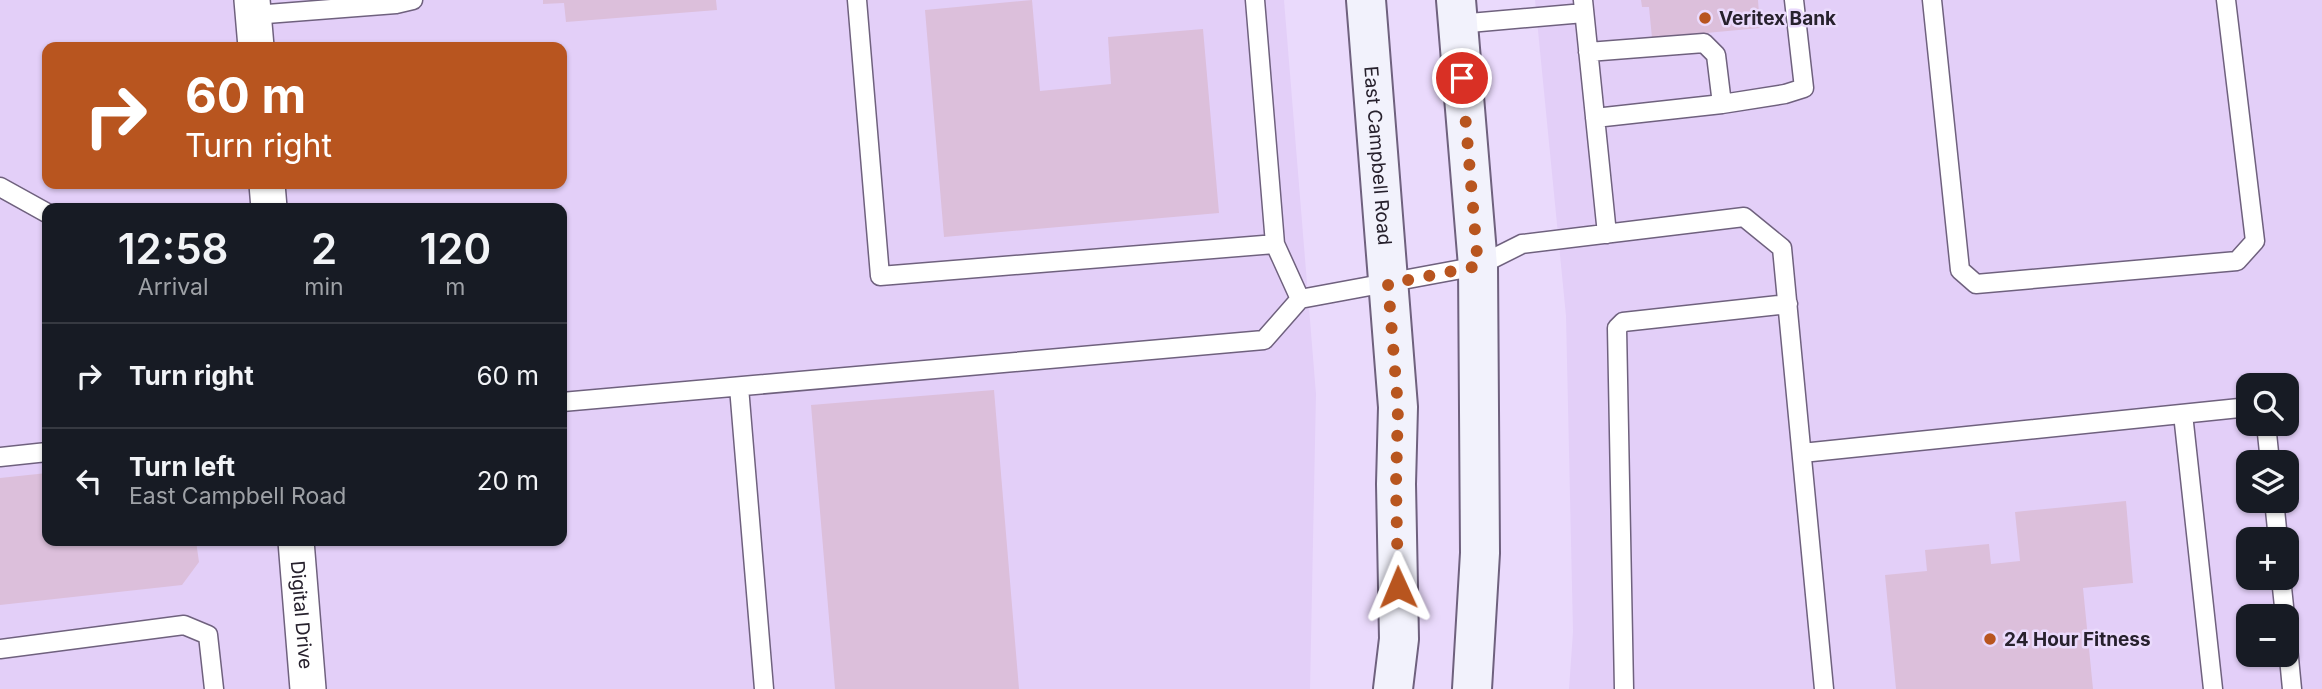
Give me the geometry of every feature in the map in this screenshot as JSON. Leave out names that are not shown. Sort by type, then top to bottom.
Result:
[{"type":"main road","name":"East Campbell Road","points":[[1366,0],[1398,407],[1396,484],[1399,639],[1393,689]]},
{"type":"main road","points":[[1457,12],[1478,266],[1480,553],[1472,689]]},
{"type":"street","name":"Digital Drive","points":[[296,546],[308,689]]},
{"type":"lane","points":[[253,21],[352,4],[396,4],[413,0]]},
{"type":"lane","points":[[857,0],[880,276],[1275,244]]},
{"type":"lane","points":[[1255,0],[1275,244],[1300,299]]},
{"type":"lane","points":[[1595,118],[1722,104],[1785,94],[1804,88],[1794,0]]},
{"type":"lane","points":[[1932,0],[1960,270],[1976,284],[2237,261],[2255,241],[2226,0]]},
{"type":"lane","points":[[1457,12],[1583,7],[1607,234]]},
{"type":"lane","points":[[1588,52],[1704,43],[1716,55],[1722,104]]},
{"type":"lane","points":[[0,187],[42,210]]},
{"type":"lane","points":[[567,402],[1264,340],[1300,299],[1478,266],[1522,244],[1744,217],[1782,248],[1825,689]]},
{"type":"lane","points":[[1624,689],[1616,328],[1623,321],[1788,304]]},
{"type":"lane","points":[[739,387],[764,689]]},
{"type":"lane","points":[[1802,453],[2236,408]]},
{"type":"lane","points":[[2183,414],[2213,689]]},
{"type":"lane","points":[[0,457],[42,453]]},
{"type":"lane","points":[[0,649],[184,625],[208,635],[214,689]]},
{"type":"lane","points":[[2290,667],[2292,689]]},
{"type":"shaded area","points":[[0,0],[1284,0],[1316,394],[1310,689],[0,689]]},
{"type":"shaded area","points":[[1535,0],[2322,0],[2322,689],[1569,689],[1573,632],[1566,316]]},
{"type":"building","points":[[543,0],[716,0],[717,10],[566,22],[564,3],[543,4]]},
{"type":"building","points":[[1032,0],[1040,91],[1111,84],[1108,37],[1203,29],[1219,213],[944,237],[925,10]]},
{"type":"building","name":"Veritex Bank","points":[[1641,0],[1758,0],[1760,28],[1652,38],[1649,7],[1642,7]]},
{"type":"building","points":[[994,390],[1019,689],[835,689],[811,405]]},
{"type":"building","points":[[42,474],[42,546],[197,546],[199,562],[182,585],[0,605],[0,478]]},
{"type":"building","name":"24 Hour Fitness","points":[[2126,501],[2133,583],[2083,588],[2093,689],[1896,689],[1885,575],[1927,571],[1925,550],[1989,544],[1991,564],[2020,561],[2015,512]]},
{"type":"place","name":"Veritex Bank","points":[[1705,18]]},
{"type":"place","name":"24 Hour Fitness","points":[[1990,639]]},
{"type":"route","points":[[1398,587],[1398,407],[1388,284],[1478,266],[1462,78]]}]
